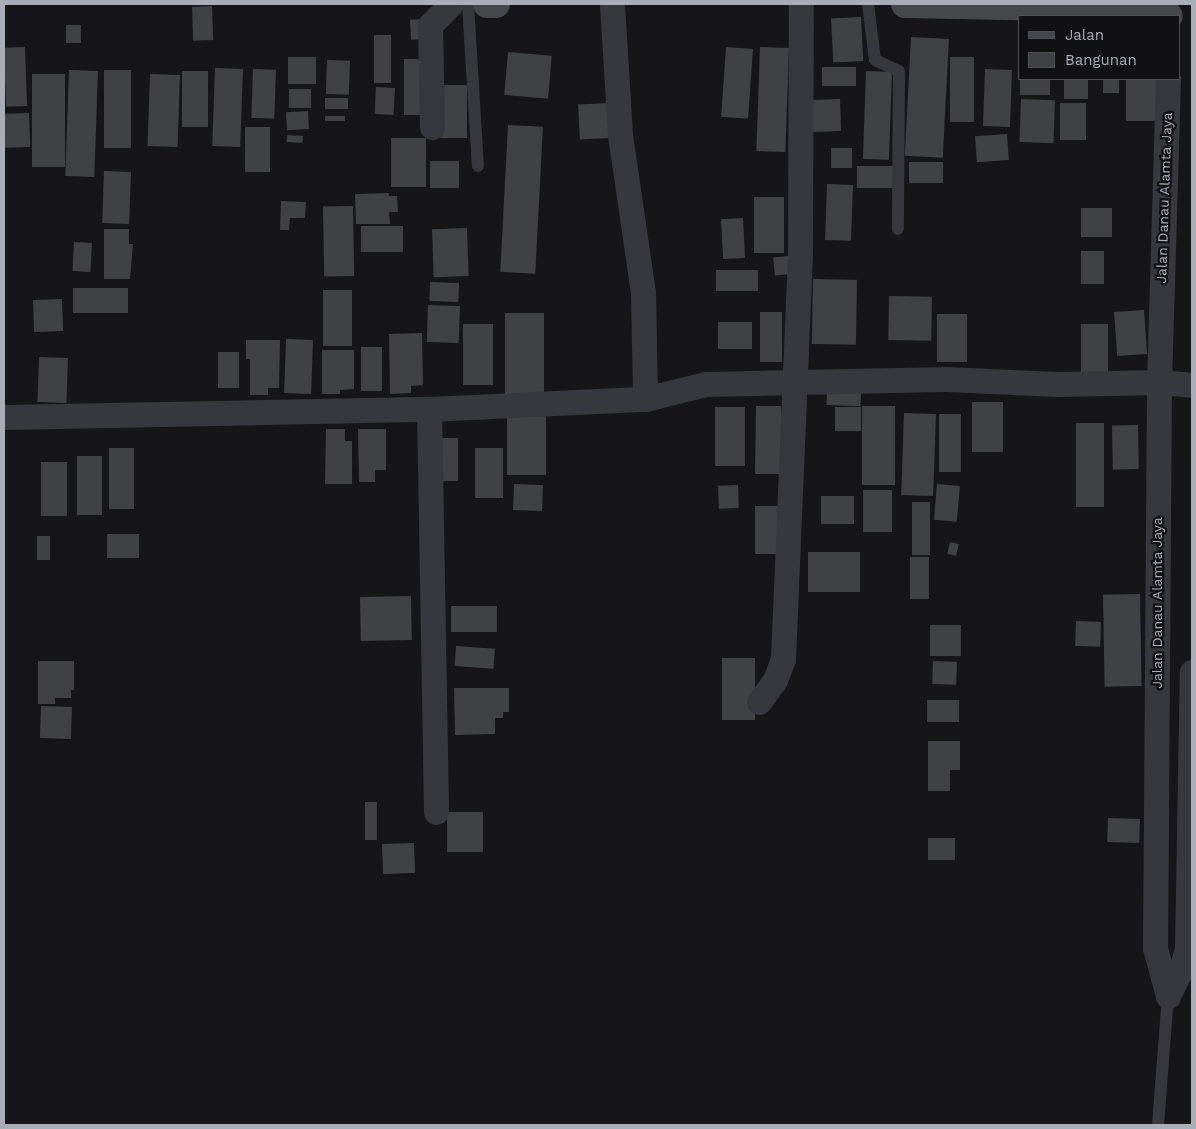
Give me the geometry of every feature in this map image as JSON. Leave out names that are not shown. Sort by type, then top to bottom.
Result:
[{"type":"main road","points":[[487,4],[496,4]]},
{"type":"main road","points":[[905,4],[1061,5],[1159,15]]},
{"type":"street","points":[[432,127],[430,25],[451,4]]},
{"type":"street","points":[[612,4],[620,135],[644,292],[645,399]]},
{"type":"street","points":[[759,702],[775,680],[783,659],[800,253],[801,4]]},
{"type":"street","name":"Jalan Danau Alamta Jaya","points":[[1168,80],[1159,382],[1155,948],[1168,996]]},
{"type":"street","points":[[4,417],[429,409],[645,399],[706,384],[795,384],[946,379],[1058,384],[1159,382],[1192,385]]},
{"type":"street","points":[[429,409],[436,812]]},
{"type":"street","points":[[1168,996],[1187,948],[1192,672]]},
{"type":"lane","points":[[468,4],[478,166]]},
{"type":"lane","points":[[868,4],[875,60],[900,71],[898,229]]},
{"type":"lane","name":"Jalan Danau Alamta Jaya","points":[[1158,1125],[1168,996]]},
{"type":"building","points":[[212,6],[213,40],[193,41],[192,7]]},
{"type":"building","points":[[861,17],[863,61],[833,63],[831,19]]},
{"type":"building","points":[[426,19],[427,39],[411,40],[410,20]]},
{"type":"building","points":[[66,25],[81,25],[81,43],[66,43]]},
{"type":"building","points":[[374,35],[391,35],[391,83],[374,83]]},
{"type":"building","points":[[911,37],[949,39],[943,158],[905,156]]},
{"type":"building","points":[[25,47],[27,106],[6,107],[4,48]]},
{"type":"building","points":[[726,47],[753,49],[748,119],[721,117]]},
{"type":"building","points":[[760,47],[789,48],[785,152],[756,151]]},
{"type":"building","points":[[508,52],[552,56],[548,99],[504,95]]},
{"type":"building","points":[[288,57],[316,57],[316,84],[288,84]]},
{"type":"building","points":[[950,57],[974,57],[974,122],[950,122]]},
{"type":"building","points":[[404,59],[430,59],[430,115],[404,115]]},
{"type":"building","points":[[327,60],[350,61],[349,95],[326,94]]},
{"type":"building","points":[[822,67],[856,67],[856,86],[822,86]]},
{"type":"building","points":[[215,68],[243,69],[240,147],[212,146]]},
{"type":"building","points":[[253,69],[276,70],[274,119],[251,118]]},
{"type":"building","points":[[985,69],[1012,70],[1010,127],[983,126]]},
{"type":"building","points":[[69,70],[98,71],[94,177],[65,176]]},
{"type":"building","points":[[104,70],[131,70],[131,148],[104,148]]},
{"type":"building","points":[[182,71],[208,71],[208,127],[182,127]]},
{"type":"building","points":[[866,71],[892,72],[889,160],[863,159]]},
{"type":"building","points":[[32,74],[65,74],[65,167],[32,167]]},
{"type":"building","points":[[150,74],[180,75],[177,147],[147,146]]},
{"type":"building","points":[[1020,80],[1050,80],[1050,95],[1020,95]]},
{"type":"building","points":[[1064,80],[1088,80],[1088,99],[1064,99]]},
{"type":"building","points":[[1103,80],[1119,80],[1119,93],[1103,93]]},
{"type":"building","points":[[1126,80],[1161,80],[1161,121],[1126,121]]},
{"type":"building","points":[[440,85],[467,85],[467,138],[440,138]]},
{"type":"building","points":[[376,87],[395,88],[394,115],[375,114]]},
{"type":"building","points":[[289,89],[311,89],[311,108],[289,108]]},
{"type":"building","points":[[325,98],[348,98],[348,109],[325,109]]},
{"type":"building","points":[[840,99],[841,131],[810,132],[809,100]]},
{"type":"building","points":[[1021,99],[1055,100],[1053,143],[1019,142]]},
{"type":"building","points":[[608,103],[610,138],[580,140],[578,105]]},
{"type":"building","points":[[1060,103],[1086,103],[1086,140],[1060,140]]},
{"type":"building","points":[[308,111],[309,129],[287,130],[286,112]]},
{"type":"building","points":[[29,113],[30,147],[5,148],[4,114]]},
{"type":"building","points":[[325,116],[345,116],[345,121],[325,121]]},
{"type":"building","points":[[508,125],[543,127],[535,274],[500,272]]},
{"type":"building","points":[[245,127],[270,127],[270,172],[245,172]]},
{"type":"building","points":[[1007,134],[1009,160],[977,162],[975,136]]},
{"type":"building","points":[[287,135],[303,136],[302,143],[287,142]]},
{"type":"building","points":[[391,138],[426,138],[426,187],[391,187]]},
{"type":"building","points":[[831,148],[852,148],[852,168],[831,168]]},
{"type":"building","points":[[430,161],[459,161],[459,188],[430,188]]},
{"type":"building","points":[[909,162],[943,162],[943,183],[909,183]]},
{"type":"building","points":[[857,166],[894,166],[894,188],[857,188]]},
{"type":"building","points":[[104,171],[131,172],[129,224],[102,223]]},
{"type":"building","points":[[827,184],[853,185],[851,241],[825,240]]},
{"type":"building","points":[[389,193],[389,196],[397,196],[398,212],[389,212],[390,224],[356,224],[355,194]]},
{"type":"building","points":[[754,197],[784,197],[784,253],[754,253]]},
{"type":"building","points":[[281,201],[306,202],[305,218],[290,218],[289,230],[280,230]]},
{"type":"building","points":[[353,206],[354,276],[324,277],[323,207]]},
{"type":"building","points":[[1081,208],[1112,208],[1112,237],[1081,237]]},
{"type":"building","points":[[743,218],[745,258],[723,259],[721,219]]},
{"type":"building","points":[[361,226],[403,226],[403,252],[361,252]]},
{"type":"building","points":[[467,228],[469,276],[434,277],[432,229]]},
{"type":"building","points":[[104,229],[129,229],[129,244],[133,244],[130,279],[104,279]]},
{"type":"building","points":[[74,242],[92,243],[90,272],[72,271]]},
{"type":"building","points":[[1081,251],[1104,251],[1104,284],[1081,284]]},
{"type":"building","points":[[788,256],[790,274],[775,275],[773,258]]},
{"type":"building","points":[[716,270],[758,270],[758,291],[716,291]]},
{"type":"building","points":[[813,279],[857,280],[856,345],[812,344]]},
{"type":"building","points":[[430,282],[459,283],[458,302],[429,301]]},
{"type":"building","points":[[73,288],[128,288],[128,313],[73,313]]},
{"type":"building","points":[[323,290],[352,290],[352,346],[323,346]]},
{"type":"building","points":[[889,296],[932,297],[931,341],[888,340]]},
{"type":"building","points":[[62,299],[63,331],[34,332],[33,300]]},
{"type":"building","points":[[428,305],[460,306],[459,343],[427,342]]},
{"type":"building","points":[[1144,310],[1147,354],[1117,356],[1114,312]]},
{"type":"building","points":[[760,312],[782,312],[782,362],[760,362]]},
{"type":"building","points":[[505,313],[544,313],[544,401],[505,401]]},
{"type":"building","points":[[937,314],[967,314],[967,362],[937,362]]},
{"type":"building","points":[[718,322],[752,322],[752,349],[718,349]]},
{"type":"building","points":[[463,324],[493,324],[493,385],[463,385]]},
{"type":"building","points":[[1081,324],[1108,324],[1108,378],[1081,378]]},
{"type":"building","points":[[422,333],[423,385],[411,386],[411,393],[390,394],[389,334]]},
{"type":"building","points":[[286,339],[313,340],[311,394],[284,393]]},
{"type":"building","points":[[246,340],[280,340],[279,388],[268,388],[268,395],[250,395],[250,359],[246,359]]},
{"type":"building","points":[[361,347],[382,347],[382,391],[361,391]]},
{"type":"building","points":[[322,350],[354,350],[354,389],[340,390],[340,394],[322,394]]},
{"type":"building","points":[[218,352],[239,352],[239,388],[218,388]]},
{"type":"building","points":[[39,357],[68,358],[66,403],[37,402]]},
{"type":"building","points":[[827,390],[861,391],[860,406],[826,405]]},
{"type":"building","points":[[972,402],[1003,402],[1003,452],[972,452]]},
{"type":"building","points":[[756,406],[781,406],[787,474],[755,474]]},
{"type":"building","points":[[862,406],[895,406],[895,485],[862,485]]},
{"type":"building","points":[[715,407],[745,407],[745,466],[715,466]]},
{"type":"building","points":[[835,407],[861,407],[861,431],[835,431]]},
{"type":"building","points":[[507,411],[546,411],[546,475],[507,475]]},
{"type":"building","points":[[904,413],[936,414],[933,496],[901,495]]},
{"type":"building","points":[[939,414],[961,414],[961,472],[939,472]]},
{"type":"building","points":[[1076,423],[1104,423],[1104,507],[1076,507]]},
{"type":"building","points":[[1112,425],[1138,425],[1139,469],[1113,469]]},
{"type":"building","points":[[326,429],[345,429],[345,441],[352,441],[352,484],[325,484]]},
{"type":"building","points":[[358,429],[386,429],[386,470],[375,470],[375,482],[359,482]]},
{"type":"building","points":[[434,438],[458,438],[458,481],[434,481]]},
{"type":"building","points":[[109,448],[134,448],[134,509],[109,509]]},
{"type":"building","points":[[475,448],[503,448],[503,498],[475,498]]},
{"type":"building","points":[[77,456],[102,456],[102,515],[77,515]]},
{"type":"building","points":[[41,462],[67,462],[67,516],[41,516]]},
{"type":"building","points":[[514,484],[543,485],[542,511],[513,510]]},
{"type":"building","points":[[937,484],[960,486],[957,522],[934,520]]},
{"type":"building","points":[[738,485],[739,508],[719,509],[718,486]]},
{"type":"building","points":[[863,490],[892,490],[892,532],[863,532]]},
{"type":"building","points":[[821,496],[854,496],[854,524],[821,524]]},
{"type":"building","points":[[912,502],[930,502],[930,555],[912,555]]},
{"type":"building","points":[[755,506],[781,506],[781,554],[755,554]]},
{"type":"building","points":[[107,534],[139,534],[139,558],[107,558]]},
{"type":"building","points":[[37,536],[50,536],[50,560],[37,560]]},
{"type":"building","points":[[950,542],[959,544],[956,556],[947,554]]},
{"type":"building","points":[[808,552],[860,552],[860,592],[808,592]]},
{"type":"building","points":[[910,557],[929,557],[929,599],[910,599]]},
{"type":"building","points":[[1140,594],[1142,686],[1105,687],[1103,595]]},
{"type":"building","points":[[411,596],[412,640],[361,641],[360,597]]},
{"type":"building","points":[[451,606],[497,606],[497,632],[451,632]]},
{"type":"building","points":[[1076,621],[1101,622],[1100,647],[1075,646]]},
{"type":"building","points":[[930,625],[961,625],[961,656],[930,656]]},
{"type":"building","points":[[456,646],[495,649],[494,669],[455,666]]},
{"type":"building","points":[[722,658],[755,658],[755,720],[722,720]]},
{"type":"building","points":[[38,661],[74,661],[74,690],[71,690],[71,698],[55,698],[55,704],[38,704]]},
{"type":"building","points":[[933,661],[957,662],[956,685],[932,684]]},
{"type":"building","points":[[454,688],[509,688],[509,712],[503,712],[503,718],[495,718],[495,734],[455,735]]},
{"type":"building","points":[[927,700],[959,700],[959,722],[927,722]]},
{"type":"building","points":[[41,706],[72,707],[71,739],[40,738]]},
{"type":"building","points":[[928,741],[960,741],[960,770],[950,770],[950,791],[928,791]]},
{"type":"building","points":[[365,802],[377,802],[377,840],[365,840]]},
{"type":"building","points":[[447,812],[483,812],[483,852],[447,852]]},
{"type":"building","points":[[1108,818],[1140,819],[1139,843],[1107,842]]},
{"type":"building","points":[[928,838],[955,838],[955,860],[928,860]]},
{"type":"building","points":[[414,843],[415,873],[383,874],[382,844]]}]
